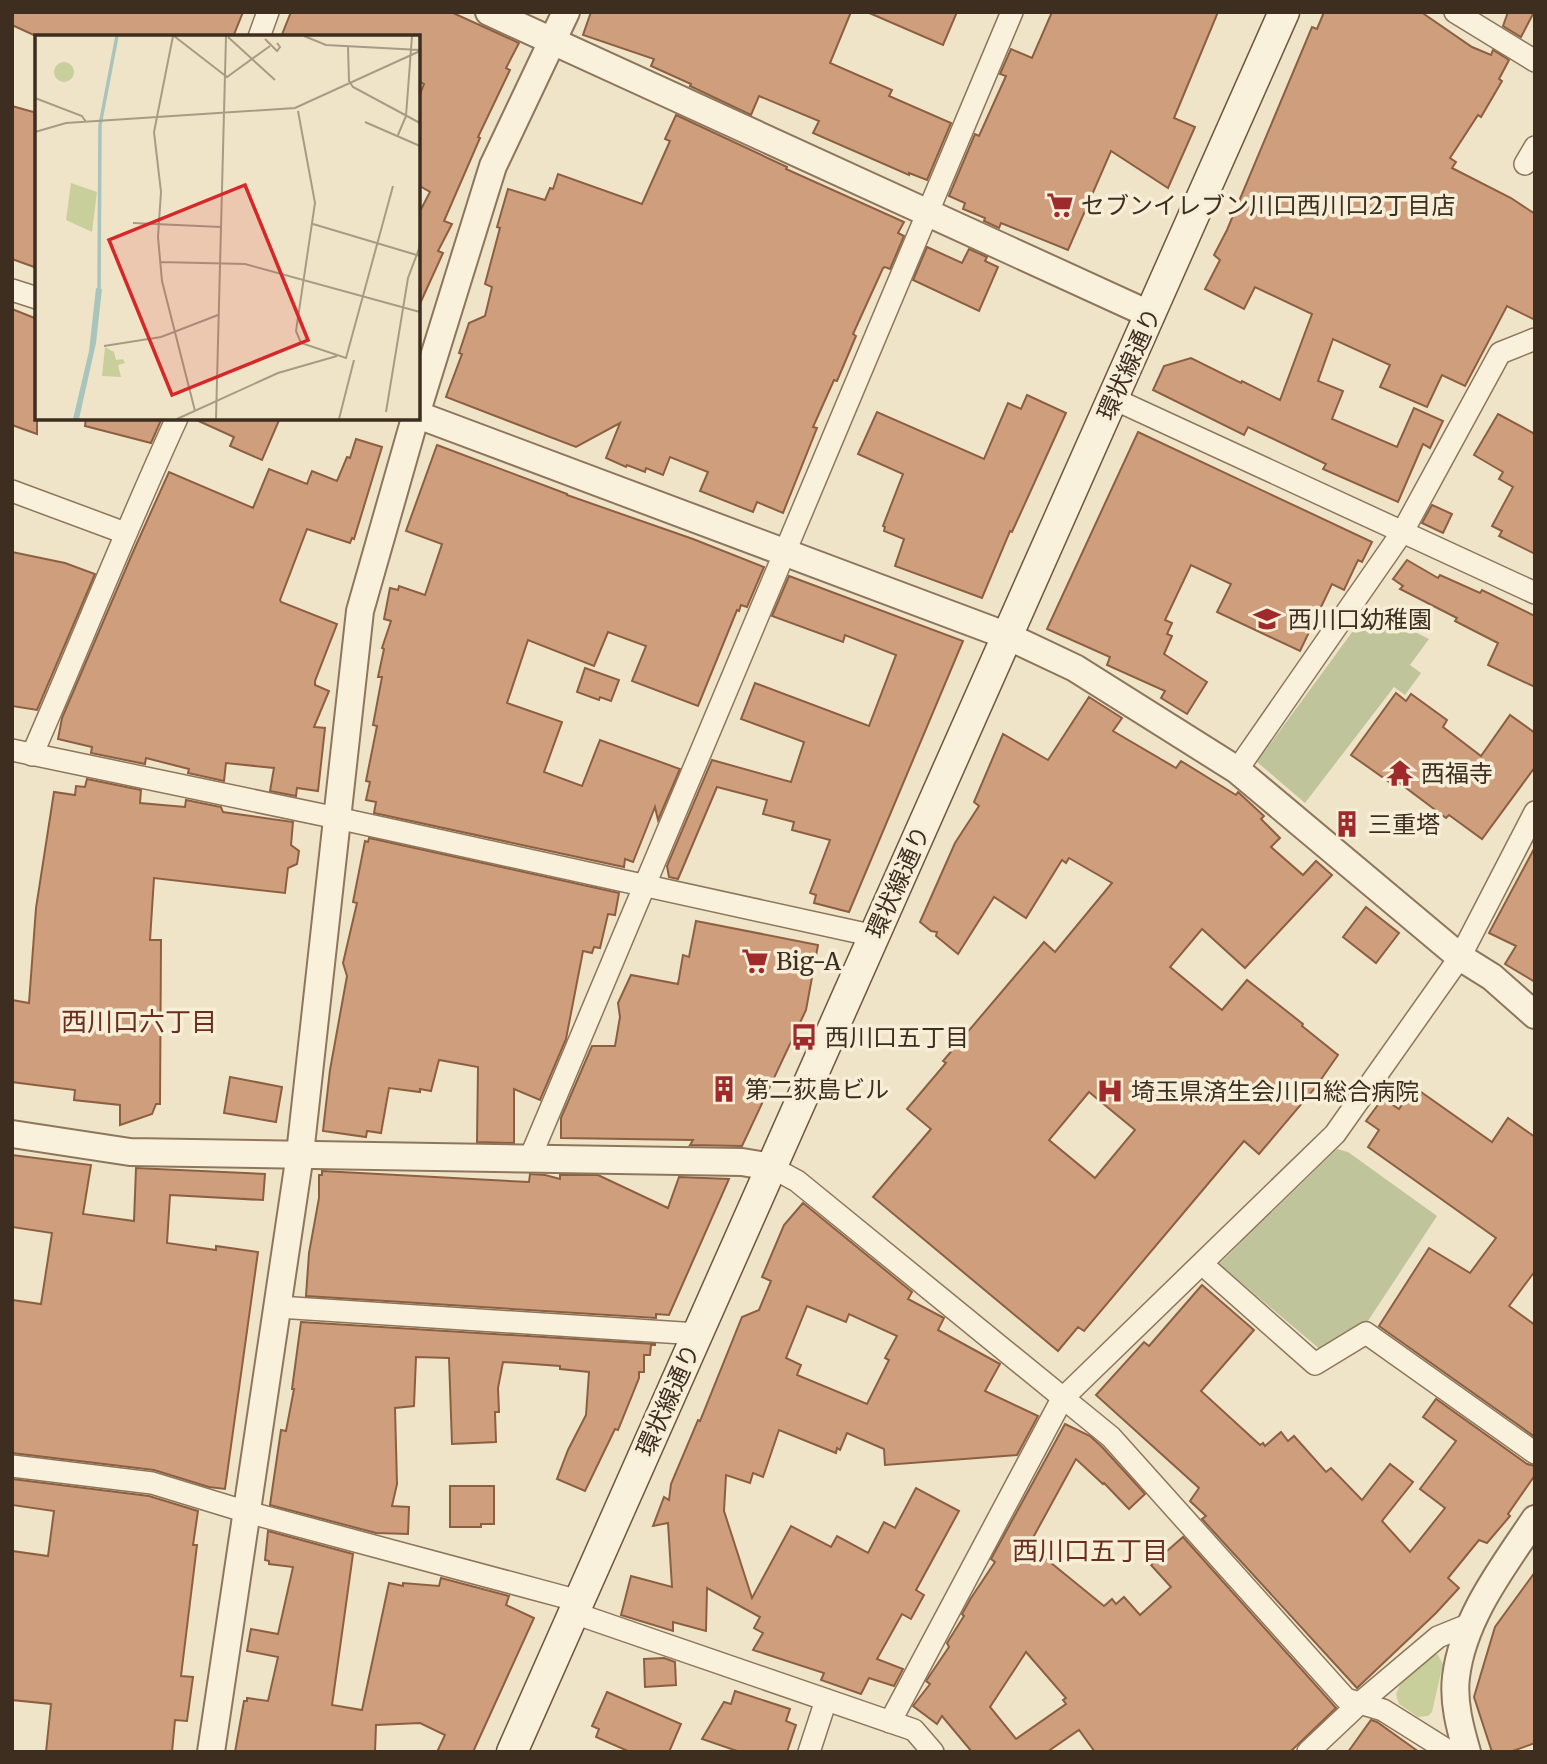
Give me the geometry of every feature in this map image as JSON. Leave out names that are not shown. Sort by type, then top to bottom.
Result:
[{"type":"main road","name":"環状線通り","points":[[512,1752],[875,936],[1005,635],[1114,399],[1284,12]]},
{"type":"street","points":[[261,35],[268,12]]},
{"type":"street","points":[[489,12],[1150,315]]},
{"type":"street","points":[[420,402],[493,166],[566,12]]},
{"type":"street","points":[[530,1158],[1012,12]]},
{"type":"street","points":[[1455,12],[1535,61]]},
{"type":"street","points":[[12,290],[35,297]]},
{"type":"street","points":[[1237,770],[1403,531],[1500,353],[1535,339]]},
{"type":"street","points":[[1114,399],[1535,593]]},
{"type":"street","points":[[420,418],[1005,635],[1075,668],[1237,770],[1460,957],[1492,977],[1535,1015]]},
{"type":"street","points":[[176,420],[125,533],[93,614],[22,752],[875,936]]},
{"type":"street","points":[[211,1752],[300,1154],[360,611],[416,420]]},
{"type":"street","points":[[12,491],[125,533]]},
{"type":"street","points":[[890,1722],[1062,1399],[1335,1134],[1460,957],[1535,813]]},
{"type":"street","points":[[12,1134],[130,1152],[742,1162],[771,1167],[797,1181],[1111,1437],[1346,1699],[1383,1710],[1450,1752]]},
{"type":"street","points":[[1202,1264],[1315,1364],[1366,1334],[1535,1453]]},
{"type":"street","points":[[278,1307],[698,1334]]},
{"type":"street","points":[[12,1466],[152,1483],[577,1607],[914,1730],[933,1752]]},
{"type":"street","points":[[1467,1752],[1458,1723],[1456,1678],[1470,1625],[1495,1579],[1535,1519]]},
{"type":"street","points":[[1308,1752],[1361,1702],[1438,1637],[1470,1625]]},
{"type":"street","points":[[809,1752],[826,1700]]},
{"type":"green space","points":[[1369,609],[1429,639],[1410,665],[1421,673],[1405,695],[1394,687],[1305,803],[1257,762]]},
{"type":"green space","points":[[1337,1149],[1348,1152],[1437,1216],[1364,1327],[1322,1351],[1219,1264]]},
{"type":"green space","points":[[1434,1654],[1438,1655],[1443,1664],[1432,1712],[1428,1716],[1418,1717],[1399,1704],[1396,1694],[1400,1685]]},
{"type":"building","points":[[12,12],[243,12],[234,35],[35,36],[12,25]]},
{"type":"building","points":[[291,12],[451,12],[519,43],[506,68],[510,70],[478,137],[480,138],[444,221],[452,224],[438,251],[443,253],[420,304],[420,211],[430,192],[420,186],[420,94],[424,84],[420,82],[420,35],[282,35]]},
{"type":"building","points":[[591,12],[851,12],[830,63],[892,90],[889,96],[951,123],[927,180],[909,175],[813,133],[819,121],[759,96],[751,115],[651,66],[654,59],[583,35]]},
{"type":"building","points":[[867,12],[957,12],[943,45]]},
{"type":"building","points":[[1052,12],[1218,12],[1174,118],[1195,127],[1168,188],[1111,151],[1068,250],[1001,223],[999,228],[984,221],[985,218],[963,209],[965,203],[949,196],[975,134],[979,136],[1006,76],[1000,74],[1011,49],[1032,58]]},
{"type":"building","points":[[1324,12],[1421,12],[1472,47],[1491,55],[1493,50],[1509,60],[1499,79],[1502,81],[1481,117],[1478,115],[1450,158],[1456,162],[1452,168],[1511,198],[1535,214],[1535,320],[1507,306],[1465,386],[1442,375],[1427,407],[1380,387],[1390,365],[1333,339],[1318,381],[1343,391],[1332,419],[1397,447],[1414,408],[1443,421],[1430,448],[1423,444],[1398,502],[1323,469],[1326,464],[1248,427],[1244,435],[1153,390],[1164,366],[1191,358],[1280,400],[1312,314],[1255,287],[1244,309],[1205,289],[1220,260],[1214,255],[1312,27],[1317,29]]},
{"type":"building","points":[[1508,12],[1534,12],[1521,37],[1503,26]]},
{"type":"building","points":[[12,106],[35,112],[35,267],[12,259]]},
{"type":"building","points":[[676,115],[787,167],[786,169],[904,222],[898,233],[904,236],[890,269],[883,268],[853,334],[856,336],[813,427],[817,428],[783,513],[757,502],[753,512],[700,491],[708,472],[670,457],[663,475],[646,468],[645,472],[627,465],[626,467],[606,458],[620,423],[576,447],[446,397],[462,354],[459,353],[469,323],[485,316],[492,287],[485,284],[508,189],[545,200],[550,188],[553,189],[558,174],[642,204],[670,141],[665,139]]},
{"type":"building","points":[[927,247],[962,263],[969,249],[987,257],[985,261],[998,267],[979,311],[913,280]]},
{"type":"building","points":[[12,309],[35,318],[37,434],[12,425]]},
{"type":"building","points":[[1027,395],[1066,413],[1012,532],[1010,531],[982,598],[895,566],[904,539],[884,531],[883,526],[903,474],[858,454],[877,412],[984,459],[1008,403],[1021,409]]},
{"type":"building","points":[[1498,414],[1535,434],[1535,554],[1499,536],[1502,531],[1492,526],[1513,487],[1499,479],[1503,472],[1474,455]]},
{"type":"building","points":[[86,420],[161,420],[151,443],[85,426]]},
{"type":"building","points":[[196,420],[279,420],[262,460],[230,446],[234,437]]},
{"type":"building","points":[[1138,432],[1372,542],[1362,562],[1358,560],[1344,590],[1332,584],[1300,651],[1217,612],[1231,584],[1191,565],[1165,620],[1172,623],[1167,634],[1172,636],[1164,654],[1207,682],[1187,714],[1161,698],[1165,691],[1107,665],[1110,657],[1047,629]]},
{"type":"building","points":[[356,439],[382,447],[354,539],[352,538],[350,543],[307,529],[280,600],[337,624],[315,681],[315,685],[329,691],[314,727],[325,728],[318,791],[297,788],[296,796],[270,791],[274,768],[226,763],[224,781],[188,773],[189,769],[146,758],[145,764],[91,753],[92,747],[58,739],[62,718],[169,472],[253,508],[269,469],[307,484],[312,471],[337,481],[347,457],[350,458]]},
{"type":"building","points":[[437,445],[764,567],[747,607],[741,605],[739,611],[737,610],[698,706],[632,681],[646,646],[608,632],[594,666],[528,640],[507,703],[562,722],[544,772],[582,786],[600,740],[680,769],[658,820],[655,807],[633,862],[625,859],[624,867],[374,813],[376,802],[366,800],[370,782],[366,781],[377,726],[373,725],[382,677],[378,677],[384,649],[382,648],[391,621],[384,619],[390,588],[398,590],[399,586],[425,595],[442,544],[406,531]]},
{"type":"building","points":[[1432,505],[1452,514],[1443,533],[1422,523]]},
{"type":"building","points":[[12,552],[65,563],[95,574],[37,710],[12,706]]},
{"type":"building","points":[[1407,560],[1438,578],[1440,575],[1480,593],[1482,590],[1535,616],[1535,687],[1488,665],[1498,643],[1455,621],[1457,618],[1400,589],[1403,586],[1393,579]]},
{"type":"building","points":[[789,576],[963,641],[849,912],[814,903],[816,895],[810,893],[830,840],[792,830],[794,822],[763,814],[767,800],[717,787],[678,879],[669,877],[667,866],[712,760],[791,782],[804,742],[741,719],[755,683],[869,726],[896,655],[845,635],[843,642],[772,616]]},
{"type":"building","points":[[585,668],[619,680],[611,701],[600,697],[599,700],[577,692]]},
{"type":"building","points":[[1396,693],[1406,701],[1411,694],[1447,720],[1443,727],[1481,756],[1510,715],[1535,733],[1535,767],[1482,839],[1449,815],[1446,818],[1398,782],[1395,786],[1351,755]]},
{"type":"building","points":[[1089,697],[1122,718],[1113,731],[1176,768],[1181,761],[1236,795],[1238,792],[1264,816],[1261,819],[1280,838],[1271,847],[1303,875],[1316,861],[1332,875],[1245,968],[1202,929],[1170,967],[1222,1010],[1247,980],[1338,1055],[1315,1088],[1259,1154],[1244,1141],[1084,1331],[1078,1327],[1058,1351],[873,1197],[931,1129],[907,1109],[946,1063],[943,1061],[1044,942],[1055,952],[1112,883],[1069,858],[1066,863],[1062,860],[1026,918],[994,897],[958,954],[936,936],[937,932],[931,931],[920,922],[955,843],[979,806],[974,802],[1003,734],[1048,760]],"holes":[[[1089,1092],[1135,1130],[1095,1178],[1049,1140]]]},
{"type":"building","points":[[87,779],[141,790],[140,803],[185,807],[186,800],[221,807],[223,812],[293,822],[291,845],[299,851],[297,864],[288,868],[285,893],[154,878],[150,940],[161,940],[160,1104],[156,1104],[152,1114],[120,1125],[120,1105],[74,1100],[75,1090],[12,1082],[12,1000],[29,1003],[36,908],[54,792],[75,795],[76,786],[85,787]]},
{"type":"building","points":[[369,838],[619,893],[615,915],[608,914],[600,948],[594,947],[592,953],[583,951],[566,1039],[540,1100],[514,1089],[514,1143],[477,1142],[478,1067],[439,1060],[431,1091],[389,1088],[381,1133],[367,1131],[366,1137],[323,1131],[330,1070],[347,976],[343,963],[357,903],[353,902],[365,841],[368,842]]},
{"type":"building","points":[[1535,847],[1535,982],[1505,964],[1516,946],[1489,933]]},
{"type":"building","points":[[1366,907],[1399,933],[1376,963],[1343,937]]},
{"type":"building","points":[[696,921],[818,945],[806,1010],[742,1146],[690,1145],[693,1140],[561,1138],[561,1118],[592,1046],[615,1046],[620,1017],[618,1003],[631,975],[678,984],[683,955],[689,957]]},
{"type":"building","points":[[230,1077],[282,1087],[276,1122],[224,1113]]},
{"type":"building","points":[[1414,1087],[1492,1142],[1508,1118],[1535,1137],[1535,1271],[1509,1306],[1535,1325],[1535,1437],[1379,1326],[1429,1248],[1470,1273],[1496,1238],[1368,1147],[1379,1130],[1366,1121],[1383,1098],[1399,1109]]},
{"type":"building","points":[[12,1155],[91,1165],[83,1214],[134,1221],[136,1168],[265,1174],[263,1200],[170,1195],[167,1243],[216,1250],[216,1246],[258,1252],[225,1489],[209,1487],[154,1470],[12,1453],[12,1300],[41,1304],[52,1233],[12,1227]]},
{"type":"building","points":[[322,1171],[529,1182],[530,1174],[560,1179],[560,1175],[598,1175],[668,1208],[679,1177],[729,1179],[669,1315],[656,1314],[656,1318],[306,1296],[309,1253],[319,1198],[319,1175],[322,1175]]},
{"type":"building","points":[[803,1203],[912,1292],[908,1299],[944,1318],[938,1330],[1000,1364],[985,1391],[1038,1416],[1017,1455],[885,1465],[884,1449],[847,1433],[836,1453],[779,1430],[763,1477],[753,1473],[750,1483],[726,1475],[724,1511],[752,1598],[791,1526],[831,1547],[837,1536],[868,1553],[884,1522],[895,1528],[916,1488],[959,1511],[916,1590],[924,1595],[911,1619],[902,1614],[877,1659],[903,1669],[894,1686],[869,1678],[861,1694],[821,1680],[824,1673],[753,1650],[763,1633],[754,1628],[760,1617],[707,1588],[706,1631],[673,1622],[673,1631],[621,1615],[631,1576],[672,1587],[668,1523],[653,1526],[664,1497],[669,1500],[671,1484],[742,1317],[759,1310],[771,1281],[762,1277],[784,1225]],"holes":[[[807,1306],[846,1322],[849,1314],[897,1336],[885,1358],[889,1360],[867,1404],[797,1375],[801,1365],[786,1358]]]},
{"type":"building","points":[[1202,1285],[1254,1330],[1201,1391],[1260,1445],[1263,1443],[1265,1446],[1281,1432],[1288,1441],[1294,1436],[1326,1472],[1331,1468],[1362,1500],[1390,1464],[1413,1482],[1382,1521],[1410,1552],[1445,1508],[1420,1489],[1456,1441],[1423,1417],[1436,1399],[1527,1464],[1535,1466],[1535,1475],[1508,1514],[1510,1516],[1487,1543],[1479,1540],[1448,1578],[1459,1588],[1357,1688],[1202,1519],[1206,1516],[1190,1501],[1199,1488],[1096,1395],[1144,1342],[1149,1346]]},
{"type":"building","points":[[301,1322],[655,1345],[651,1345],[650,1355],[644,1355],[644,1372],[639,1372],[618,1430],[615,1429],[585,1491],[557,1479],[586,1415],[589,1372],[560,1369],[560,1366],[503,1362],[498,1388],[499,1412],[495,1412],[496,1442],[452,1444],[449,1358],[416,1357],[414,1406],[395,1408],[397,1484],[392,1506],[409,1507],[408,1534],[376,1533],[270,1505],[281,1430],[286,1431],[294,1389]]},
{"type":"building","points":[[1065,1424],[1090,1436],[1145,1494],[1129,1509],[1076,1459],[1029,1545],[1104,1606],[1112,1599],[1116,1604],[1124,1597],[1140,1615],[1171,1587],[1151,1565],[1183,1537],[1336,1708],[1290,1752],[1095,1752],[1079,1730],[1047,1752],[972,1752],[942,1716],[937,1724],[913,1706],[930,1684],[926,1681],[949,1647],[947,1643],[964,1616],[962,1614],[995,1562],[991,1559]],"holes":[[[1026,1652],[1066,1698],[1063,1700],[1066,1704],[1016,1739],[990,1707]]]},
{"type":"building","points":[[12,1479],[149,1496],[198,1511],[193,1545],[197,1545],[181,1676],[193,1677],[187,1721],[175,1720],[172,1752],[46,1752],[51,1704],[12,1700],[12,1551],[48,1556],[54,1511],[12,1505]]},
{"type":"building","points":[[450,1486],[494,1486],[494,1524],[481,1524],[481,1527],[450,1527]]},
{"type":"building","points":[[268,1531],[353,1554],[332,1705],[362,1710],[389,1583],[403,1586],[403,1583],[439,1586],[441,1578],[509,1596],[506,1605],[534,1618],[473,1752],[437,1752],[445,1735],[420,1723],[376,1725],[375,1752],[235,1752],[244,1701],[247,1701],[247,1698],[268,1701],[278,1657],[247,1651],[251,1629],[278,1634],[293,1567],[269,1564],[269,1561],[265,1560]]},
{"type":"building","points":[[1535,1572],[1535,1743],[1510,1752],[1492,1752],[1474,1697],[1495,1627]]},
{"type":"building","points":[[664,1658],[675,1662],[676,1685],[645,1687],[644,1659]]},
{"type":"building","points":[[735,1691],[790,1709],[786,1721],[796,1725],[787,1752],[740,1752],[702,1739],[724,1702],[731,1704]]},
{"type":"building","points":[[607,1692],[681,1724],[669,1752],[630,1752],[596,1737],[599,1729],[592,1726]]},
{"type":"building","points":[[1371,1720],[1377,1722],[1419,1752],[1348,1752]]},
{"type":"place","name":"セブンイレブン川口西川口2丁目店","points":[[1060,205]]},
{"type":"place","name":"西川口幼稚園","points":[[1267,619]]},
{"type":"place","name":"西福寺","points":[[1400,773]]},
{"type":"place","name":"三重塔","points":[[1347,824]]},
{"type":"place","name":"Big-A","points":[[755,961]]},
{"type":"place","name":"西川口五丁目","points":[[804,1037]]},
{"type":"place","name":"第二荻島ビル","points":[[724,1089]]},
{"type":"place","name":"埼玉県済生会川口総合病院","points":[[1110,1091]]},
{"type":"district","name":"西川口六丁目","points":[[139,1021]]},
{"type":"district","name":"西川口五丁目","points":[[1090,1550]]}]
